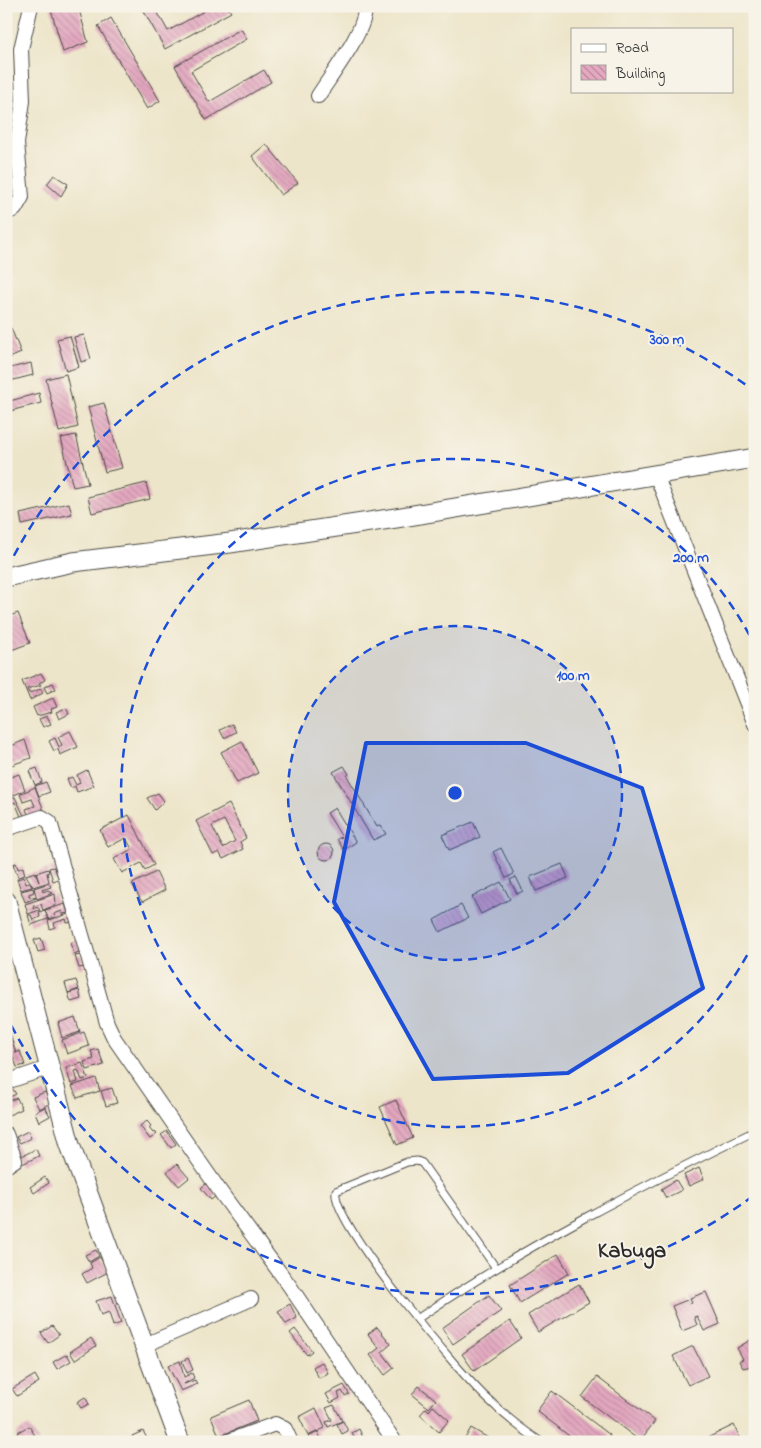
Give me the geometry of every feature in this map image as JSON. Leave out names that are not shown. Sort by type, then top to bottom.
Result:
[{"type":"street","points":[[6,213],[15,208],[22,197],[16,143],[23,100],[21,49],[31,6]]},
{"type":"street","points":[[318,96],[357,34],[365,13],[365,6]]},
{"type":"street","points":[[6,578],[73,562],[230,543],[388,519],[755,458]]},
{"type":"street","points":[[656,475],[755,724]]},
{"type":"street","points":[[6,829],[42,817],[50,822],[107,1022],[114,1038],[222,1194],[289,1285],[395,1442]]},
{"type":"street","points":[[6,901],[70,1144],[180,1442]]},
{"type":"street","points":[[6,1082],[51,1067]]},
{"type":"street","points":[[6,1134],[15,1160],[6,1166]]},
{"type":"street","points":[[145,1345],[251,1299]]},
{"type":"street","points":[[226,1442],[275,1424],[285,1429],[291,1442]]},
{"type":"lane","points":[[417,1319],[496,1268],[755,1131]]},
{"type":"lane","points":[[496,1268],[422,1163],[407,1162],[336,1191],[336,1204],[377,1267],[417,1319],[488,1400],[540,1442]]},
{"type":"highlighted area","points":[[366,743],[526,743],[642,788],[703,988],[568,1073],[433,1079],[334,902]]},
{"type":"building","points":[[50,6],[78,6],[88,42],[63,52]]},
{"type":"building","points":[[141,6],[154,6],[168,31],[213,6],[227,6],[231,12],[165,49]]},
{"type":"building","points":[[111,18],[160,101],[147,109],[98,26]]},
{"type":"building","points":[[241,29],[247,39],[191,71],[209,102],[264,70],[271,82],[206,120],[175,66]]},
{"type":"building","points":[[266,144],[298,183],[281,195],[252,156]]},
{"type":"building","points":[[54,175],[68,184],[61,196],[47,184]]},
{"type":"building","points":[[11,328],[21,353],[7,359],[6,330]]},
{"type":"building","points":[[84,335],[91,359],[81,362],[74,337]]},
{"type":"building","points":[[70,336],[79,367],[66,371],[57,339]]},
{"type":"building","points":[[31,363],[33,375],[6,382],[6,369]]},
{"type":"building","points":[[66,374],[78,427],[59,432],[46,379]]},
{"type":"building","points":[[39,393],[41,403],[6,412],[6,402]]},
{"type":"building","points":[[104,403],[122,468],[105,472],[88,407]]},
{"type":"building","points":[[76,435],[88,484],[73,487],[61,438]]},
{"type":"building","points":[[146,483],[150,499],[92,513],[88,497]]},
{"type":"building","points":[[69,503],[72,514],[22,525],[20,514]]},
{"type":"building","points":[[18,613],[30,643],[6,652],[6,617]]},
{"type":"building","points":[[41,673],[45,680],[39,683],[41,685],[27,689],[29,693],[41,689],[43,693],[30,700],[22,681]]},
{"type":"building","points":[[53,683],[56,689],[47,693],[44,687]]},
{"type":"building","points":[[53,698],[57,707],[51,709],[52,712],[37,716],[33,707]]},
{"type":"building","points":[[66,708],[69,714],[59,719],[56,712]]},
{"type":"building","points":[[47,716],[51,724],[43,727],[39,719]]},
{"type":"building","points":[[232,724],[236,732],[224,738],[220,730]]},
{"type":"building","points":[[70,731],[78,747],[60,755],[58,749],[54,751],[49,741],[55,738],[59,747],[62,745],[58,737]]},
{"type":"building","points":[[25,740],[31,758],[6,767],[6,748]]},
{"type":"building","points":[[242,741],[258,773],[237,783],[221,752]]},
{"type":"building","points":[[344,766],[349,774],[347,776],[377,827],[380,825],[386,834],[373,840],[333,772]]},
{"type":"building","points":[[37,768],[42,782],[35,785],[29,771]]},
{"type":"building","points":[[87,770],[94,786],[77,792],[75,786],[71,788],[67,779],[72,777],[76,785],[80,783],[77,775]]},
{"type":"building","points":[[19,774],[25,790],[12,796],[6,779]]},
{"type":"building","points":[[46,782],[50,792],[39,796],[35,786]]},
{"type":"building","points":[[35,787],[44,811],[29,817],[26,809],[35,806],[32,799],[23,802],[20,794]]},
{"type":"building","points":[[158,793],[164,801],[155,810],[147,798]]},
{"type":"building","points":[[15,797],[25,818],[22,819],[15,802],[11,804],[9,799]]},
{"type":"building","points":[[229,804],[246,838],[240,842],[243,849],[223,859],[219,852],[213,855],[196,821]],"holes":[[[224,820],[235,841],[223,848],[212,826]]]},
{"type":"building","points":[[335,808],[356,842],[344,850],[337,839],[342,837],[327,813]]},
{"type":"building","points":[[129,815],[154,865],[145,870],[141,863],[122,873],[114,859],[132,849],[126,838],[108,847],[100,830]]},
{"type":"building","points":[[473,822],[480,837],[449,850],[442,835]]},
{"type":"building","points":[[326,844],[332,846],[334,852],[332,858],[326,860],[320,858],[318,852],[320,846]]},
{"type":"building","points":[[501,848],[514,874],[506,878],[493,852]]},
{"type":"building","points":[[16,863],[18,869],[23,867],[25,875],[18,877],[13,864]]},
{"type":"building","points":[[562,864],[568,878],[536,891],[530,877]]},
{"type":"building","points":[[54,867],[59,879],[53,881],[49,868]]},
{"type":"building","points":[[48,869],[49,882],[33,887],[26,875],[35,872],[39,882],[36,873]]},
{"type":"building","points":[[156,872],[165,890],[142,902],[132,884]]},
{"type":"building","points":[[24,877],[26,884],[30,883],[32,887],[21,890],[17,879]]},
{"type":"building","points":[[516,877],[523,891],[517,894],[510,880]]},
{"type":"building","points":[[501,882],[510,899],[481,914],[472,897]]},
{"type":"building","points":[[49,883],[51,887],[42,890],[43,892],[48,890],[53,893],[37,899],[34,888]]},
{"type":"building","points":[[33,888],[34,892],[29,894],[29,896],[36,898],[25,902],[21,891]]},
{"type":"building","points":[[55,894],[56,905],[43,910],[41,904],[33,905],[34,909],[37,907],[40,910],[28,914],[25,904]]},
{"type":"building","points":[[65,904],[68,913],[63,914],[62,911],[54,914],[55,917],[48,919],[45,910]]},
{"type":"building","points":[[461,905],[468,918],[440,932],[434,920]]},
{"type":"building","points":[[45,910],[48,919],[31,925],[28,915],[31,915],[33,920],[40,917],[39,912]]},
{"type":"building","points":[[69,914],[72,922],[67,923],[66,919],[54,923],[55,927],[50,929],[48,920]]},
{"type":"building","points":[[41,938],[45,950],[38,952],[34,940]]},
{"type":"building","points":[[77,940],[81,951],[74,954],[70,943]]},
{"type":"building","points":[[81,955],[84,967],[79,968],[75,956]]},
{"type":"building","points":[[76,980],[79,989],[68,993],[65,983]]},
{"type":"building","points":[[79,990],[81,999],[71,1002],[68,993]]},
{"type":"building","points":[[75,1017],[80,1032],[62,1038],[58,1023]]},
{"type":"building","points":[[8,1028],[16,1053],[20,1051],[25,1065],[17,1067],[12,1054],[6,1055],[6,1029]]},
{"type":"building","points":[[84,1032],[89,1046],[67,1054],[62,1040]]},
{"type":"building","points":[[98,1049],[104,1065],[87,1070],[84,1062],[94,1059],[91,1051]]},
{"type":"building","points":[[82,1063],[88,1078],[82,1080],[78,1070],[75,1071],[78,1082],[71,1084],[66,1068]]},
{"type":"building","points":[[96,1078],[100,1091],[77,1098],[72,1086]]},
{"type":"building","points":[[12,1088],[16,1094],[6,1099],[6,1091]]},
{"type":"building","points":[[112,1088],[117,1103],[106,1106],[101,1091]]},
{"type":"building","points":[[45,1092],[51,1103],[39,1109],[33,1097]]},
{"type":"building","points":[[17,1098],[22,1109],[9,1115],[6,1102]]},
{"type":"building","points":[[396,1100],[413,1138],[397,1145],[380,1107]]},
{"type":"building","points":[[45,1107],[50,1116],[39,1122],[35,1112]]},
{"type":"building","points":[[147,1121],[151,1126],[149,1128],[153,1133],[157,1134],[150,1139],[140,1126]]},
{"type":"building","points":[[28,1131],[31,1138],[20,1143],[16,1137]]},
{"type":"building","points":[[167,1131],[176,1144],[171,1148],[161,1135]]},
{"type":"building","points":[[14,1139],[22,1156],[36,1149],[39,1156],[20,1165],[9,1142]]},
{"type":"building","points":[[177,1164],[189,1178],[179,1186],[167,1172]]},
{"type":"building","points":[[699,1168],[704,1179],[689,1186],[684,1175]]},
{"type":"building","points":[[45,1177],[49,1183],[34,1193],[30,1187]]},
{"type":"building","points":[[676,1180],[682,1190],[666,1198],[661,1189]]},
{"type":"building","points":[[207,1183],[217,1195],[211,1200],[201,1188]]},
{"type":"building","points":[[96,1250],[99,1256],[89,1262],[85,1255]]},
{"type":"building","points":[[558,1254],[569,1273],[520,1303],[510,1285]]},
{"type":"building","points":[[100,1257],[108,1272],[87,1283],[82,1274],[92,1268],[90,1263]]},
{"type":"building","points":[[579,1284],[589,1302],[538,1332],[528,1315]]},
{"type":"building","points":[[706,1292],[720,1324],[704,1331],[697,1316],[694,1317],[697,1325],[682,1331],[672,1306],[687,1300],[689,1304],[692,1302],[690,1298]]},
{"type":"building","points":[[489,1295],[501,1311],[453,1344],[442,1328]]},
{"type":"building","points":[[112,1296],[121,1323],[113,1326],[109,1312],[101,1315],[96,1301]]},
{"type":"building","points":[[290,1304],[297,1318],[286,1324],[278,1311]]},
{"type":"building","points":[[510,1321],[521,1338],[474,1371],[462,1354]]},
{"type":"building","points":[[52,1326],[59,1335],[48,1343],[41,1333]]},
{"type":"building","points":[[377,1327],[391,1344],[382,1352],[394,1368],[385,1375],[370,1355],[379,1348],[368,1334]]},
{"type":"building","points":[[295,1329],[312,1351],[307,1355],[290,1333]]},
{"type":"building","points":[[91,1338],[96,1346],[75,1360],[70,1352]]},
{"type":"building","points":[[752,1339],[755,1345],[755,1365],[743,1368],[739,1361],[743,1359],[737,1348]]},
{"type":"building","points":[[693,1346],[708,1376],[688,1385],[673,1356]]},
{"type":"building","points":[[67,1354],[71,1361],[57,1369],[53,1362]]},
{"type":"building","points":[[188,1358],[193,1370],[187,1373],[182,1361]]},
{"type":"building","points":[[180,1361],[184,1377],[192,1373],[194,1378],[184,1384],[195,1380],[197,1384],[181,1391],[168,1366]]},
{"type":"building","points":[[322,1362],[328,1373],[319,1378],[313,1367]]},
{"type":"building","points":[[35,1375],[39,1382],[17,1396],[12,1389]]},
{"type":"building","points":[[597,1377],[655,1421],[640,1441],[582,1397]]},
{"type":"building","points":[[344,1385],[349,1394],[345,1396],[342,1391],[338,1393],[340,1398],[331,1403],[326,1394]]},
{"type":"building","points":[[419,1386],[436,1400],[429,1408],[412,1394]]},
{"type":"building","points":[[552,1391],[610,1435],[606,1442],[577,1442],[537,1411]]},
{"type":"building","points":[[85,1397],[89,1404],[81,1408],[77,1402]]},
{"type":"building","points":[[249,1400],[257,1421],[219,1436],[211,1416]]},
{"type":"building","points":[[334,1405],[342,1421],[328,1427],[326,1422],[332,1420],[326,1408]]},
{"type":"building","points":[[433,1406],[449,1420],[439,1432],[420,1415],[426,1408],[429,1411]]},
{"type":"building","points":[[316,1408],[325,1428],[308,1436],[299,1417]]},
{"type":"building","points":[[343,1421],[348,1431],[342,1434],[337,1424]]},
{"type":"building","points":[[734,1425],[742,1442],[704,1442],[703,1440]]},
{"type":"building","points":[[29,1426],[39,1442],[19,1442],[16,1438],[18,1432]]},
{"type":"building","points":[[471,1428],[495,1442],[463,1442]]},
{"type":"building","points":[[359,1429],[365,1442],[351,1442],[355,1440],[352,1433]]},
{"type":"building","points":[[143,1431],[148,1440],[135,1442],[132,1436]]},
{"type":"building","points":[[318,1432],[320,1437],[316,1439],[318,1442],[311,1442],[308,1437]]},
{"type":"district","name":"Kabuga","points":[[632,1249]]}]
